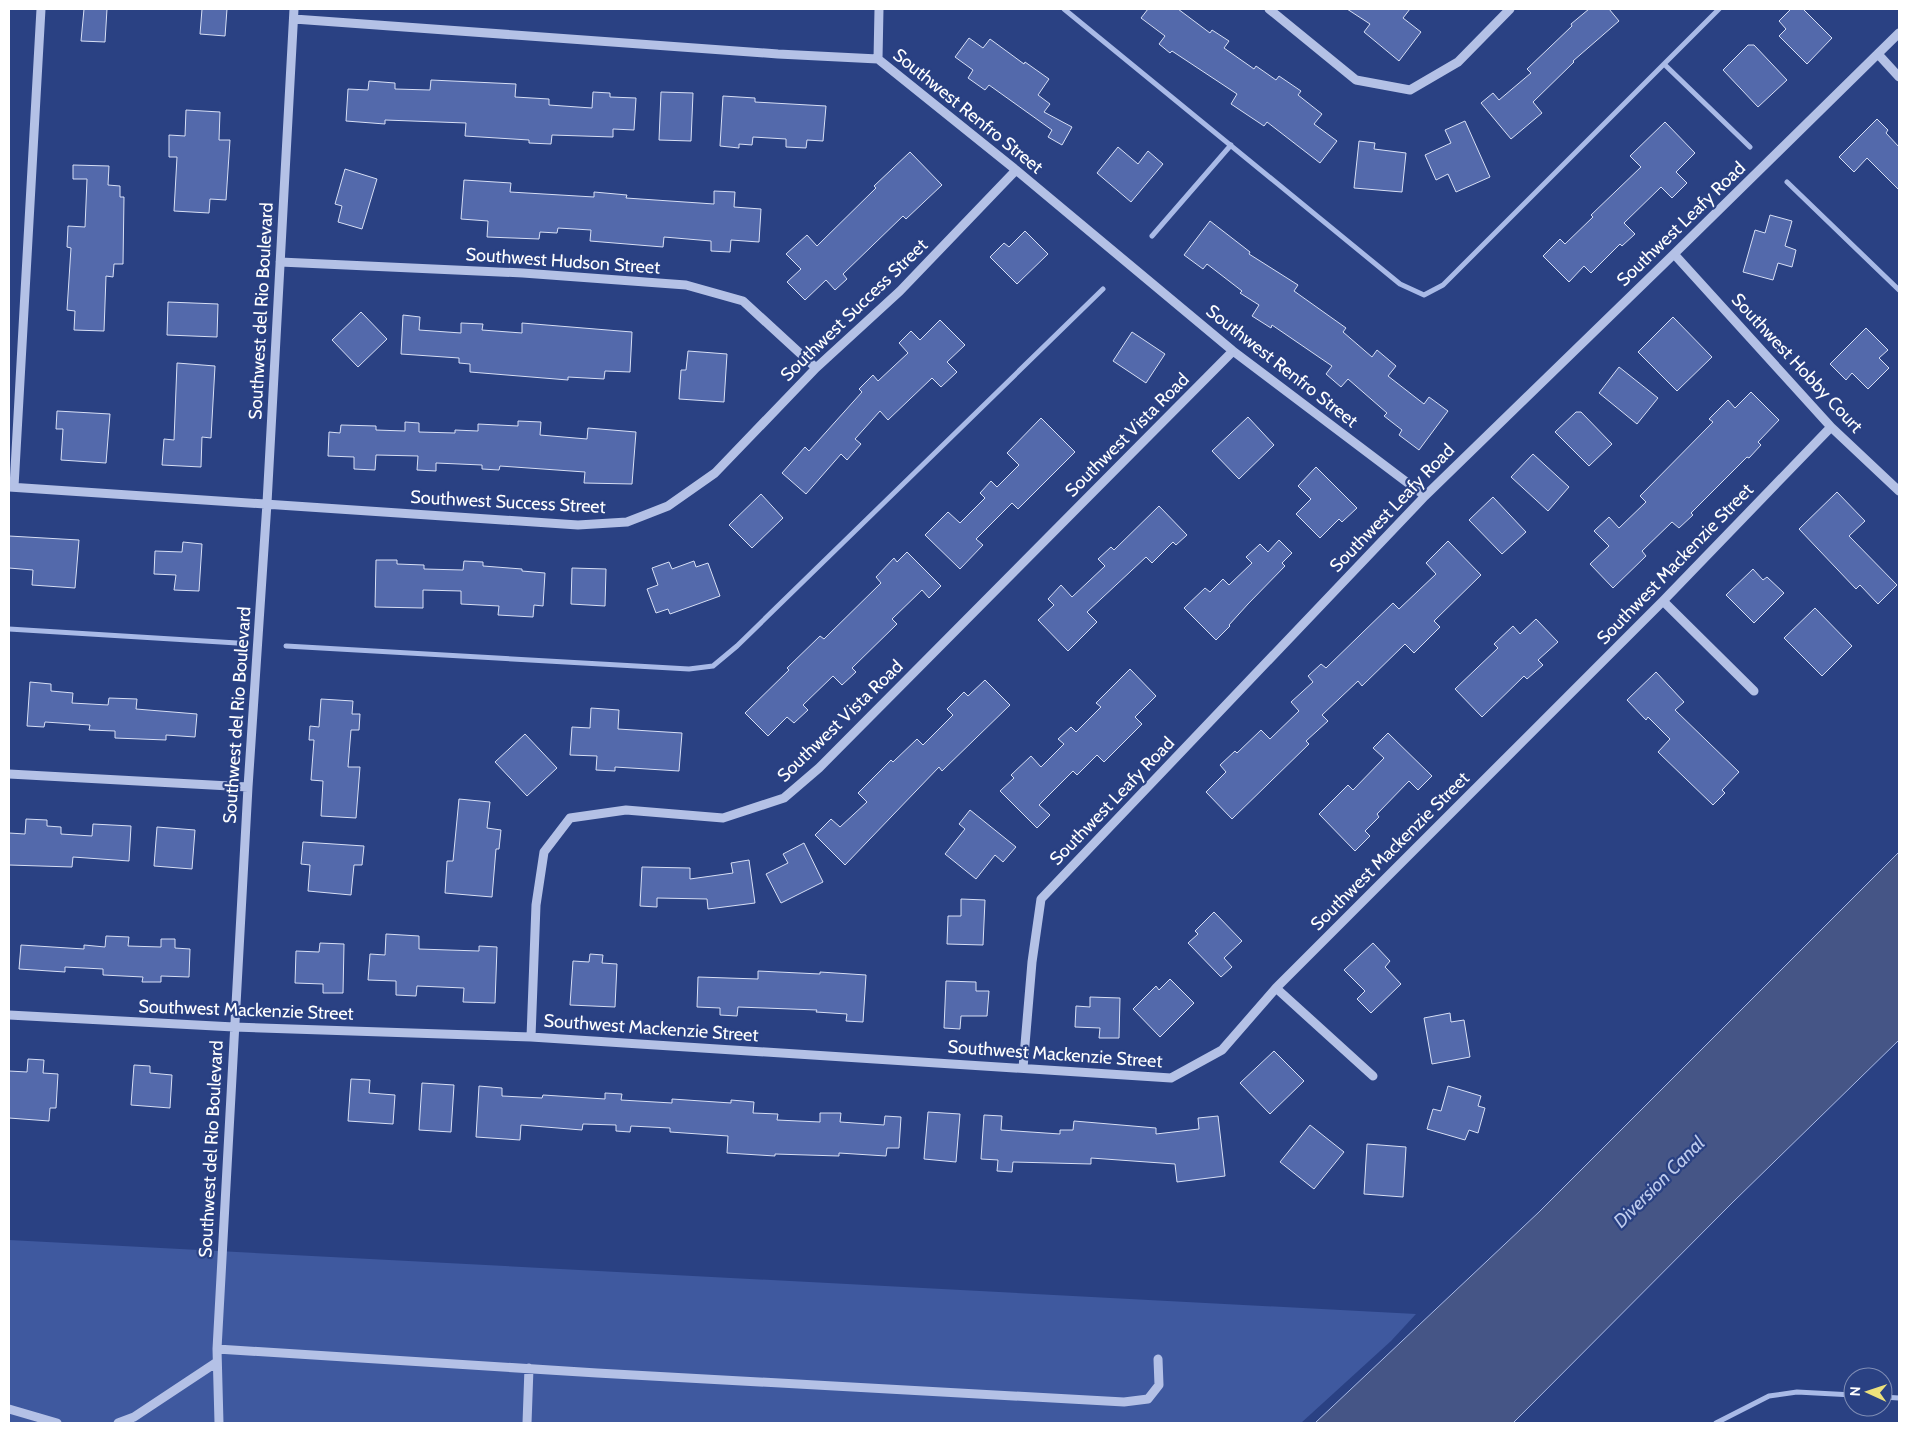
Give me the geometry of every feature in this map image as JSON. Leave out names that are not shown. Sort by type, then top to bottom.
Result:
[{"type":"street","points":[[11,487],[41,9]]},
{"type":"street","name":"Southwest del Rio Boulevard","points":[[219,1423],[217,1349],[234,1027],[267,504],[294,9]]},
{"type":"street","points":[[878,59],[879,9]]},
{"type":"street","points":[[1269,9],[1356,80],[1410,90],[1458,62],[1510,9]]},
{"type":"street","name":"Southwest Renfro Street","points":[[294,19],[778,54],[878,59],[1016,170],[1233,351],[1425,496]]},
{"type":"street","name":"Southwest Leafy Road","points":[[1023,1068],[1032,962],[1041,899],[1425,496],[1899,33]]},
{"type":"street","points":[[1878,54],[1899,77]]},
{"type":"street","name":"Southwest Success Street","points":[[11,487],[578,525],[627,522],[668,506],[715,473],[816,368],[900,291],[1016,170]]},
{"type":"street","name":"Southwest Hobby Court","points":[[1674,254],[1831,427],[1899,491]]},
{"type":"street","name":"Southwest Hudson Street","points":[[280,262],[523,273],[686,285],[743,301],[816,368]]},
{"type":"street","name":"Southwest Vista Road","points":[[531,1037],[536,905],[544,852],[570,818],[626,810],[723,818],[784,798],[826,761],[1233,351]]},
{"type":"street","name":"Southwest Mackenzie Street","points":[[9,1015],[234,1027],[531,1037],[1171,1078],[1222,1050],[1276,988],[1663,601],[1831,427]]},
{"type":"street","points":[[1663,601],[1754,691]]},
{"type":"street","points":[[9,774],[248,787]]},
{"type":"street","points":[[1276,988],[1373,1076]]},
{"type":"street","points":[[217,1349],[1124,1402],[1148,1399],[1159,1385],[1158,1359]]},
{"type":"street","points":[[118,1423],[134,1417],[217,1362]]},
{"type":"street","points":[[527,1423],[529,1368]]},
{"type":"street","points":[[9,1409],[57,1423]]},
{"type":"shaded area","points":[[9,1240],[1416,1314],[1391,1341],[1301,1423],[9,1423]]},
{"type":"water","name":"Diversion Canal","points":[[1899,852],[1899,1040],[1733,1202],[1513,1423],[1315,1423],[1539,1212]]},
{"type":"building","points":[[84,9],[107,9],[105,42],[81,41]]},
{"type":"building","points":[[202,9],[227,9],[225,36],[200,34]]},
{"type":"building","points":[[1148,9],[1178,9],[1210,33],[1212,30],[1229,41],[1224,48],[1254,69],[1256,66],[1276,80],[1279,76],[1301,91],[1298,95],[1322,114],[1314,124],[1337,141],[1320,163],[1267,122],[1264,126],[1231,104],[1237,94],[1172,51],[1170,53],[1159,44],[1165,36],[1141,18]]},
{"type":"building","points":[[1347,9],[1410,9],[1403,18],[1421,32],[1399,61],[1364,32],[1370,24]]},
{"type":"building","points":[[1589,9],[1609,9],[1619,21],[1573,61],[1533,102],[1542,113],[1511,139],[1481,103],[1493,93],[1499,100],[1531,73],[1527,69],[1572,26],[1571,24]]},
{"type":"building","points":[[1791,9],[1803,9],[1832,38],[1807,64],[1779,36],[1786,29],[1779,21]]},
{"type":"building","points":[[969,38],[983,48],[990,39],[1024,64],[1025,62],[1049,79],[1038,95],[1050,104],[1044,112],[1072,127],[1062,145],[1048,137],[1052,130],[989,85],[985,90],[968,78],[973,70],[955,57]]},
{"type":"building","points":[[1748,45],[1754,45],[1787,80],[1758,107],[1723,70]]},
{"type":"building","points":[[431,80],[516,84],[515,97],[549,99],[549,105],[592,108],[593,92],[610,93],[610,97],[636,98],[634,130],[613,129],[613,137],[552,135],[551,144],[529,143],[529,140],[465,136],[466,123],[385,120],[385,124],[346,121],[348,89],[368,90],[369,81],[395,83],[395,89],[430,90]]},
{"type":"building","points":[[661,92],[693,93],[691,141],[659,140]]},
{"type":"building","points":[[723,96],[755,98],[755,102],[826,106],[823,141],[807,140],[806,148],[786,147],[786,139],[753,137],[752,145],[739,144],[739,148],[720,146]]},
{"type":"building","points":[[186,110],[220,112],[219,140],[230,140],[226,200],[210,199],[209,213],[174,211],[177,157],[169,157],[169,135],[185,136]]},
{"type":"building","points":[[1877,119],[1888,130],[1886,133],[1899,147],[1899,190],[1867,158],[1854,172],[1839,157]]},
{"type":"building","points":[[1465,121],[1490,177],[1456,192],[1448,174],[1436,180],[1425,155],[1451,143],[1445,130]]},
{"type":"building","points":[[1665,122],[1695,153],[1676,172],[1687,183],[1672,198],[1661,187],[1624,223],[1635,234],[1622,246],[1620,244],[1591,273],[1584,266],[1569,282],[1543,256],[1560,239],[1565,244],[1593,217],[1591,215],[1641,167],[1630,156]]},
{"type":"building","points":[[1359,141],[1375,143],[1374,149],[1406,153],[1402,192],[1354,188]]},
{"type":"building","points":[[1118,147],[1138,164],[1148,151],[1163,164],[1131,202],[1097,173]]},
{"type":"building","points":[[910,152],[942,185],[906,219],[903,216],[843,274],[847,279],[835,290],[826,280],[805,300],[787,282],[801,269],[786,254],[807,235],[817,246],[876,188],[874,186]]},
{"type":"building","points":[[73,165],[109,166],[108,185],[120,186],[120,197],[124,197],[123,264],[114,264],[113,277],[106,276],[104,331],[74,330],[75,311],[67,310],[71,248],[67,247],[68,226],[85,227],[87,179],[73,179]]},
{"type":"building","points":[[345,169],[377,179],[362,229],[338,222],[342,206],[335,204]]},
{"type":"building","points":[[464,180],[511,183],[510,192],[594,197],[594,192],[627,195],[626,198],[714,204],[714,191],[735,192],[734,207],[761,209],[759,242],[731,240],[730,252],[711,251],[711,241],[664,237],[663,247],[590,241],[591,230],[558,228],[557,233],[540,232],[539,239],[487,237],[488,221],[461,219]]},
{"type":"building","points":[[1770,215],[1792,221],[1785,246],[1796,250],[1792,267],[1778,263],[1773,280],[1743,272],[1755,230],[1765,233]]},
{"type":"building","points":[[1210,221],[1250,252],[1249,254],[1298,285],[1294,291],[1346,328],[1343,332],[1372,357],[1377,350],[1396,366],[1388,376],[1424,404],[1429,397],[1448,411],[1419,450],[1399,435],[1402,430],[1384,416],[1387,413],[1348,379],[1341,387],[1326,374],[1332,366],[1272,325],[1271,328],[1252,316],[1259,305],[1240,293],[1242,291],[1207,264],[1203,269],[1184,255]]},
{"type":"building","points":[[1025,231],[1048,254],[1017,284],[990,257],[1004,243],[1009,247]]},
{"type":"building","points":[[168,302],[218,304],[217,337],[167,335]]},
{"type":"building","points":[[361,312],[387,339],[358,367],[332,340]]},
{"type":"building","points":[[403,315],[420,317],[419,330],[461,333],[461,323],[483,324],[482,330],[522,333],[522,323],[632,332],[630,372],[605,371],[604,379],[568,377],[568,380],[470,372],[470,364],[459,363],[459,358],[401,354]]},
{"type":"building","points":[[1673,317],[1712,357],[1677,391],[1638,352]]},
{"type":"building","points":[[940,320],[965,345],[947,362],[957,372],[941,387],[932,378],[888,420],[880,411],[855,439],[861,444],[847,460],[841,454],[806,494],[782,473],[805,447],[809,451],[862,392],[859,389],[873,375],[878,381],[908,353],[899,343],[911,331],[920,340]]},
{"type":"building","points":[[1866,328],[1888,350],[1879,358],[1889,368],[1868,389],[1852,373],[1846,380],[1830,364]]},
{"type":"building","points":[[1132,332],[1165,354],[1146,383],[1113,361]]},
{"type":"building","points":[[688,351],[727,354],[724,402],[679,399],[681,370],[686,370]]},
{"type":"building","points":[[177,363],[215,366],[211,438],[202,437],[201,467],[162,465],[164,439],[174,440]]},
{"type":"building","points":[[1619,367],[1658,398],[1637,424],[1599,393]]},
{"type":"building","points":[[1751,392],[1779,420],[1758,442],[1761,445],[1691,513],[1693,515],[1679,528],[1672,522],[1642,551],[1646,556],[1613,588],[1590,564],[1609,546],[1594,531],[1609,517],[1619,528],[1646,502],[1640,496],[1713,422],[1709,419],[1728,400],[1735,408]]},
{"type":"building","points":[[57,411],[110,414],[106,463],[61,460],[63,429],[56,429]]},
{"type":"building","points":[[1576,412],[1581,412],[1612,444],[1589,466],[1555,432]]},
{"type":"building","points":[[1248,417],[1274,445],[1239,479],[1212,451]]},
{"type":"building","points":[[1041,418],[1075,452],[1018,509],[1012,503],[976,539],[983,545],[960,569],[925,535],[948,512],[960,523],[985,498],[980,493],[991,481],[997,487],[1019,465],[1007,453]]},
{"type":"building","points":[[518,421],[541,422],[540,435],[587,439],[588,428],[636,432],[632,484],[584,483],[585,472],[500,466],[499,470],[482,469],[482,465],[436,463],[436,471],[417,470],[418,456],[376,455],[375,470],[354,469],[354,457],[328,456],[329,432],[340,433],[341,425],[376,426],[376,430],[405,431],[405,422],[419,423],[419,432],[455,433],[455,430],[478,431],[478,424],[518,426]]},
{"type":"building","points":[[1533,454],[1569,487],[1548,511],[1511,477]]},
{"type":"building","points":[[1316,467],[1357,508],[1342,522],[1339,519],[1320,538],[1296,514],[1311,499],[1298,486]]},
{"type":"building","points":[[1837,492],[1865,521],[1849,536],[1897,585],[1878,604],[1860,585],[1856,589],[1799,529]]},
{"type":"building","points":[[761,494],[783,518],[752,548],[729,525]]},
{"type":"building","points":[[1493,497],[1526,532],[1502,554],[1469,520]]},
{"type":"building","points":[[1159,506],[1187,535],[1176,545],[1173,542],[1152,563],[1146,557],[1087,612],[1097,622],[1068,651],[1038,620],[1054,605],[1048,599],[1061,585],[1072,597],[1105,566],[1098,559],[1111,547],[1114,550]]},
{"type":"building","points":[[9,536],[79,540],[75,588],[32,585],[33,570],[9,568]]},
{"type":"building","points":[[1279,540],[1292,553],[1282,563],[1285,566],[1216,640],[1184,608],[1205,588],[1210,592],[1223,579],[1229,585],[1252,563],[1246,557],[1260,544],[1268,552]]},
{"type":"building","points":[[1448,541],[1481,575],[1434,621],[1440,627],[1414,653],[1405,644],[1362,686],[1358,681],[1322,715],[1328,721],[1306,741],[1309,744],[1232,819],[1206,792],[1226,772],[1220,765],[1235,751],[1237,753],[1261,730],[1270,739],[1299,711],[1291,702],[1313,682],[1308,676],[1321,664],[1326,668],[1393,603],[1399,609],[1436,574],[1426,563]]},
{"type":"building","points":[[183,542],[202,544],[199,591],[174,590],[176,575],[154,574],[155,551],[182,552]]},
{"type":"building","points":[[907,552],[941,586],[929,598],[922,590],[892,619],[897,624],[852,668],[856,672],[842,685],[833,676],[803,705],[808,710],[794,723],[787,717],[768,736],[745,713],[789,670],[787,668],[820,636],[824,639],[881,583],[876,577],[894,558],[897,562]]},
{"type":"building","points":[[376,560],[397,560],[397,564],[424,565],[424,569],[463,570],[464,561],[483,562],[483,566],[545,573],[543,606],[534,605],[533,617],[498,615],[499,606],[461,604],[461,591],[423,590],[423,608],[375,607]]},
{"type":"building","points":[[694,561],[696,567],[708,563],[720,596],[670,614],[668,609],[656,613],[647,589],[658,585],[652,568],[669,562],[672,569]]},
{"type":"building","points":[[572,568],[606,569],[605,606],[571,604]]},
{"type":"building","points":[[1753,569],[1763,580],[1767,577],[1784,593],[1754,623],[1726,595]]},
{"type":"building","points":[[1815,608],[1852,646],[1822,676],[1784,638]]},
{"type":"building","points":[[1536,619],[1558,642],[1538,660],[1543,665],[1527,679],[1524,676],[1482,717],[1455,689],[1498,648],[1494,644],[1513,626],[1520,634]]},
{"type":"building","points":[[1130,669],[1156,696],[1135,717],[1142,724],[1104,762],[1097,755],[1077,775],[1073,771],[1039,805],[1050,815],[1037,828],[1000,791],[1014,778],[1011,775],[1031,756],[1041,767],[1064,744],[1058,739],[1071,727],[1076,732],[1101,707],[1096,703]]},
{"type":"building","points":[[1656,672],[1684,702],[1675,710],[1739,772],[1722,790],[1725,793],[1713,805],[1658,752],[1670,739],[1648,717],[1646,720],[1627,700]]},
{"type":"building","points":[[985,680],[1010,705],[942,771],[939,767],[845,865],[815,835],[831,819],[840,827],[867,802],[858,793],[891,760],[893,762],[917,739],[923,745],[953,715],[947,709],[964,692],[968,696]]},
{"type":"building","points":[[30,682],[51,684],[51,691],[73,693],[72,703],[108,705],[109,698],[137,699],[136,709],[197,714],[195,737],[166,735],[166,740],[115,738],[115,731],[89,730],[90,725],[45,722],[44,727],[27,726]]},
{"type":"building","points":[[321,699],[353,701],[352,714],[360,714],[359,730],[351,730],[348,767],[360,767],[356,818],[321,816],[323,781],[311,780],[314,740],[309,740],[310,726],[319,727]]},
{"type":"building","points":[[591,708],[619,710],[618,729],[682,733],[679,771],[615,767],[615,771],[596,770],[597,756],[570,755],[572,727],[590,728]]},
{"type":"building","points":[[1388,733],[1432,776],[1418,790],[1409,781],[1377,814],[1379,817],[1365,831],[1370,836],[1355,851],[1319,814],[1348,785],[1353,790],[1384,758],[1373,748]]},
{"type":"building","points":[[525,734],[557,768],[527,796],[495,762]]},
{"type":"building","points":[[459,799],[490,802],[487,828],[501,830],[499,849],[496,849],[492,897],[445,893],[447,861],[453,861]]},
{"type":"building","points":[[970,810],[1016,847],[1003,862],[995,855],[976,879],[945,854],[965,829],[959,824]]},
{"type":"building","points":[[26,819],[47,820],[47,826],[61,827],[61,834],[92,836],[93,824],[131,826],[129,861],[73,857],[72,867],[9,865],[9,833],[25,834]]},
{"type":"building","points":[[157,827],[195,830],[192,869],[154,866]]},
{"type":"building","points":[[303,842],[364,846],[362,865],[354,865],[351,895],[308,891],[310,865],[301,864]]},
{"type":"building","points":[[804,843],[823,882],[781,903],[766,874],[788,863],[783,854]]},
{"type":"building","points":[[749,860],[755,903],[708,909],[707,899],[657,898],[657,907],[640,906],[642,867],[690,868],[690,879],[733,873],[731,863]]},
{"type":"building","points":[[961,899],[985,900],[983,945],[947,944],[948,916],[961,916]]},
{"type":"building","points":[[1214,912],[1242,941],[1224,958],[1232,967],[1221,977],[1188,943],[1198,934],[1195,931]]},
{"type":"building","points":[[386,934],[419,936],[419,949],[479,951],[479,946],[497,947],[495,1003],[463,1002],[464,988],[417,986],[416,996],[396,995],[396,981],[368,980],[370,954],[385,955]]},
{"type":"building","points":[[106,936],[129,937],[128,946],[161,947],[161,939],[175,939],[175,948],[190,949],[189,977],[161,976],[161,982],[142,982],[143,977],[103,975],[103,969],[65,967],[65,972],[19,969],[21,945],[84,949],[84,945],[105,947]]},
{"type":"building","points":[[320,943],[344,944],[343,993],[323,993],[323,984],[295,983],[296,951],[319,952]]},
{"type":"building","points":[[1373,943],[1390,961],[1385,967],[1401,984],[1371,1013],[1357,999],[1365,991],[1344,970]]},
{"type":"building","points":[[590,954],[603,955],[602,963],[617,964],[615,1007],[570,1005],[573,961],[589,962]]},
{"type":"building","points":[[758,971],[866,975],[863,1022],[846,1021],[847,1014],[816,1012],[817,1010],[738,1007],[737,1016],[720,1015],[720,1008],[697,1007],[698,977],[758,979]]},
{"type":"building","points":[[1170,979],[1194,1003],[1160,1037],[1133,1009],[1156,986],[1159,990]]},
{"type":"building","points":[[946,981],[976,982],[976,991],[989,991],[987,1016],[961,1016],[960,1029],[944,1028]]},
{"type":"building","points":[[1090,997],[1120,998],[1119,1038],[1099,1038],[1100,1028],[1075,1027],[1076,1006],[1090,1007]]},
{"type":"building","points":[[1450,1013],[1451,1022],[1464,1020],[1470,1057],[1432,1064],[1424,1018]]},
{"type":"building","points":[[1274,1051],[1304,1081],[1270,1114],[1240,1083]]},
{"type":"building","points":[[28,1059],[44,1060],[43,1073],[58,1074],[56,1108],[50,1108],[49,1121],[9,1118],[9,1071],[27,1072]]},
{"type":"building","points":[[134,1065],[150,1066],[150,1073],[172,1075],[170,1108],[131,1105]]},
{"type":"building","points":[[351,1079],[370,1080],[369,1093],[395,1095],[393,1124],[348,1121]]},
{"type":"building","points":[[422,1083],[454,1085],[451,1132],[419,1130]]},
{"type":"building","points":[[479,1086],[502,1088],[502,1096],[542,1098],[543,1095],[605,1099],[605,1093],[622,1094],[621,1100],[672,1103],[672,1099],[731,1103],[731,1100],[754,1102],[753,1113],[778,1114],[777,1120],[820,1122],[820,1113],[841,1113],[840,1122],[884,1125],[885,1116],[901,1117],[899,1148],[887,1148],[886,1156],[839,1153],[839,1156],[775,1154],[775,1156],[727,1153],[728,1136],[670,1132],[670,1128],[631,1126],[630,1132],[616,1131],[616,1125],[583,1124],[582,1130],[521,1125],[520,1140],[476,1137]]},
{"type":"building","points":[[1448,1086],[1481,1096],[1478,1106],[1485,1108],[1478,1133],[1469,1130],[1465,1140],[1427,1129],[1433,1109],[1441,1111]]},
{"type":"building","points":[[928,1112],[960,1114],[956,1162],[924,1159]]},
{"type":"building","points":[[984,1115],[1002,1116],[1001,1130],[1060,1134],[1060,1130],[1073,1130],[1074,1121],[1156,1128],[1156,1134],[1199,1129],[1198,1118],[1218,1116],[1225,1176],[1177,1182],[1175,1164],[1091,1158],[1091,1164],[1013,1162],[1012,1172],[997,1171],[998,1160],[981,1159]]},
{"type":"building","points":[[1310,1125],[1344,1152],[1314,1189],[1280,1162]]},
{"type":"building","points":[[1367,1144],[1406,1147],[1403,1197],[1364,1194]]},
{"type":"waterway","points":[[1064,9],[1400,284],[1424,295],[1443,285],[1719,9]]},
{"type":"waterway","points":[[1664,64],[1750,147]]},
{"type":"waterway","points":[[1152,236],[1231,145]]},
{"type":"waterway","points":[[1787,182],[1899,290]]},
{"type":"waterway","points":[[286,646],[689,669],[713,666],[737,646],[1103,289]]},
{"type":"waterway","points":[[9,629],[237,643]]},
{"type":"waterway","points":[[1716,1423],[1769,1396],[1797,1392],[1843,1394]]},
{"type":"waterway","points":[[1893,1398],[1899,1398]]}]
